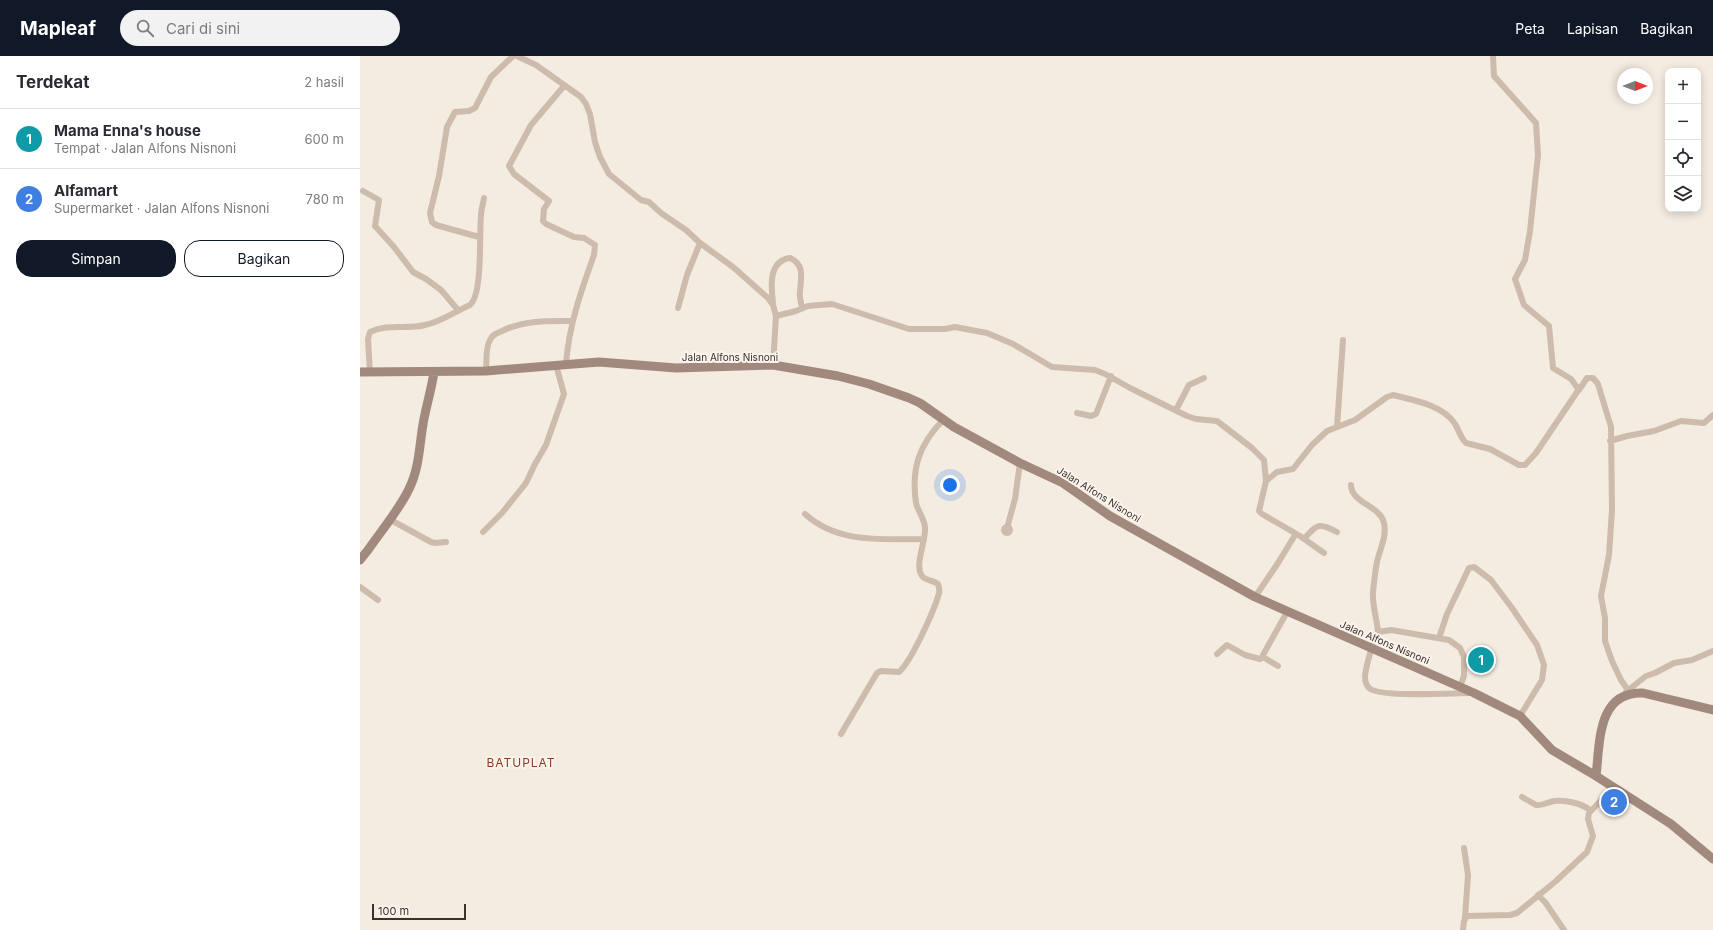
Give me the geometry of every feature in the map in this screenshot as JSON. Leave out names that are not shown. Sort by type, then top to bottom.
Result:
[{"type":"main road","name":"Jalan Alfons Nisnoni","points":[[360,372],[486,371],[599,362],[696,368],[773,365],[825,373],[869,384],[909,398],[954,428],[1063,484],[1110,516],[1255,597],[1474,693],[1520,716],[1552,750],[1672,824],[1713,859]]},
{"type":"main road","points":[[360,560],[390,519],[409,489],[416,470],[421,447],[425,413],[434,372]]},
{"type":"main road","points":[[1596,776],[1601,726],[1608,711],[1625,693],[1643,693],[1713,710]]},
{"type":"street","points":[[479,237],[436,225],[432,222],[430,213],[439,176],[447,127],[451,118],[455,112],[469,111],[475,108],[491,77],[513,56]]},
{"type":"street","points":[[516,56],[536,65],[573,91],[586,104],[590,114],[595,142],[600,157],[609,174],[641,200],[648,202],[686,230],[700,243],[733,266],[768,298],[773,305]]},
{"type":"street","points":[[1493,56],[1494,76],[1535,119],[1536,123],[1538,155],[1530,231],[1525,260],[1515,277],[1516,285],[1526,307],[1549,326],[1553,368],[1571,379],[1579,390]]},
{"type":"street","points":[[483,532],[502,513],[530,478],[535,464],[546,445],[564,394],[561,364],[577,301],[594,255],[595,245],[584,238],[574,237],[546,224],[543,221],[544,210],[549,201],[514,174],[509,166],[531,125],[564,86]]},
{"type":"street","points":[[363,191],[379,200],[376,226],[394,247],[405,263],[416,275],[426,279],[441,290],[458,310]]},
{"type":"street","points":[[370,373],[368,340],[370,332],[387,326],[410,328],[427,325],[474,302],[480,261],[479,237],[484,198]]},
{"type":"street","points":[[678,308],[687,275],[700,243]]},
{"type":"street","points":[[773,365],[776,316],[773,305],[773,272],[780,262],[790,258],[794,260],[801,268],[802,272],[800,293],[802,308]]},
{"type":"street","points":[[776,316],[802,308],[832,304],[909,329],[942,329],[962,327],[987,333],[1002,339],[1052,367],[1095,370],[1111,376],[1132,389],[1196,419],[1217,421],[1252,448],[1264,460],[1266,481],[1259,511],[1269,520],[1304,539],[1324,553]]},
{"type":"street","points":[[486,371],[489,340],[495,334],[519,324],[533,322],[572,321]]},
{"type":"street","points":[[1337,427],[1344,340]]},
{"type":"street","points":[[1077,413],[1091,416],[1096,414],[1111,376]]},
{"type":"street","points":[[1266,481],[1277,472],[1293,469],[1312,445],[1327,432],[1355,420],[1387,396],[1393,394],[1441,411],[1455,424],[1459,434],[1466,443],[1490,449],[1521,465],[1527,464],[1587,378],[1591,377],[1596,380],[1610,420],[1612,510],[1609,555],[1601,596],[1604,609],[1605,641],[1606,647],[1621,680],[1625,693],[1646,676],[1674,663],[1692,660],[1713,651]]},
{"type":"street","points":[[1176,410],[1189,385],[1204,378]]},
{"type":"street","points":[[1610,441],[1654,431],[1681,421],[1704,423],[1713,415]]},
{"type":"street","points":[[841,734],[877,673],[882,671],[899,672],[908,662],[940,591],[938,584],[926,580],[922,576],[919,566],[924,539],[924,521],[916,504],[916,467],[920,450],[932,431],[943,420]]},
{"type":"street","points":[[1007,528],[1015,498],[1020,463]]},
{"type":"street","points":[[1351,485],[1358,498],[1380,514],[1384,521],[1384,540],[1377,561],[1373,593],[1378,632],[1371,648],[1365,672],[1365,678],[1368,686],[1373,691],[1384,693],[1474,693]]},
{"type":"street","points":[[805,514],[810,519],[831,531],[854,538],[869,540],[924,539]]},
{"type":"street","points":[[390,519],[435,544],[446,542]]},
{"type":"street","points":[[1304,539],[1314,528],[1320,525],[1326,526],[1337,532]]},
{"type":"street","points":[[1255,597],[1295,534]]},
{"type":"street","points":[[1439,638],[1469,568],[1474,567],[1491,580],[1512,608],[1537,645],[1544,665],[1542,680],[1520,716]]},
{"type":"street","points":[[360,587],[378,600]]},
{"type":"street","points":[[1263,657],[1263,654],[1287,612]]},
{"type":"street","points":[[1378,632],[1391,630],[1449,640],[1463,652],[1465,666],[1464,676],[1460,687]]},
{"type":"street","points":[[1218,654],[1227,645],[1245,655],[1260,659],[1263,657],[1278,666]]},
{"type":"street","points":[[1465,918],[1467,916],[1504,916],[1514,914],[1556,881],[1587,852],[1593,836],[1588,819],[1590,810],[1613,788]]},
{"type":"street","points":[[1522,797],[1536,805],[1553,801],[1564,802],[1584,805],[1590,810]]},
{"type":"street","points":[[1463,930],[1468,875],[1464,848]]},
{"type":"street","points":[[1538,895],[1545,902],[1564,930]]},
{"type":"place","name":"Mama Enna's house","points":[[1481,660]]},
{"type":"place","name":"Alfamart","points":[[1614,802]]},
{"type":"district","name":"BATUPLAT","points":[[521,762]]}]
